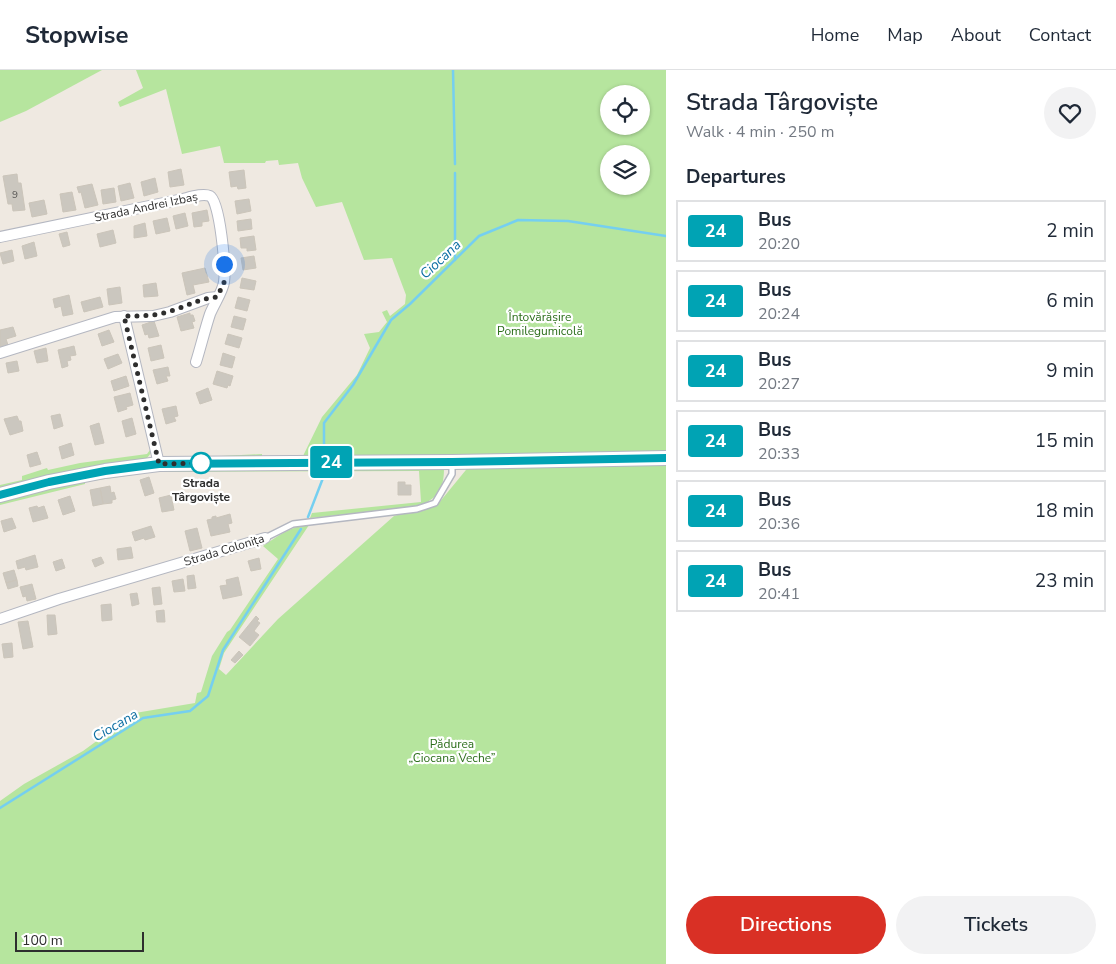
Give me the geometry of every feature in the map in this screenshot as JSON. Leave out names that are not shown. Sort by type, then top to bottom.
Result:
[{"type":"street","name":"Strada Andrei Izbaș","points":[[0,238],[206,195],[212,197],[216,202],[224,264],[224,283],[217,297],[196,362]]},
{"type":"street","points":[[0,353],[115,317],[154,316],[208,298],[217,297]]},
{"type":"street","points":[[124,316],[159,464]]},
{"type":"street","points":[[0,495],[58,480],[105,471],[159,464],[666,458]]},
{"type":"street","name":"Strada Colonița","points":[[0,619],[265,538]]},
{"type":"lane","name":"Strada Colonița","points":[[265,538],[293,524],[417,509],[436,503],[452,474],[452,462]]},
{"type":"green space","points":[[0,70],[102,70],[26,111],[0,122]]},
{"type":"green space","name":"Întovărășire Pomilegumicolă","points":[[136,70],[666,70],[666,455],[222,460],[221,456],[262,454],[262,457],[303,456],[322,417],[357,375],[370,348],[364,334],[379,332],[387,322],[382,312],[387,310],[390,316],[405,304],[406,295],[392,258],[364,260],[342,202],[316,207],[302,178],[298,163],[279,165],[278,160],[266,161],[265,163],[224,163],[220,146],[182,154],[166,89],[120,107],[118,102],[143,88]]},
{"type":"green space","points":[[150,450],[151,453],[143,463],[0,490],[0,485],[22,480],[22,476],[47,468],[48,470],[80,463],[147,454]]},
{"type":"green space","name":"Pădurea „Ciocana Veche”","points":[[666,463],[666,964],[0,964],[0,801],[24,784],[83,751],[135,713],[195,703],[197,693],[201,692],[212,656],[278,559],[263,546],[290,529],[309,525],[224,653],[219,669],[226,675],[278,619],[394,516],[438,504],[470,465]]},
{"type":"green space","points":[[444,468],[443,483],[438,493],[429,501],[416,507],[310,518],[312,513],[421,502],[419,471],[152,472],[85,482],[85,484],[0,505],[0,499],[91,478],[154,470]]},
{"type":"building","points":[[181,169],[184,185],[170,187],[168,172]]},
{"type":"building","points":[[244,170],[246,188],[238,189],[237,186],[231,187],[229,172]]},
{"type":"building","points":[[17,174],[18,183],[21,183],[25,210],[13,211],[12,204],[8,204],[3,176]]},
{"type":"building","points":[[155,178],[158,192],[144,196],[141,182]]},
{"type":"building","points":[[130,183],[134,198],[121,201],[118,186]]},
{"type":"building","points":[[92,184],[98,205],[85,208],[81,192],[79,193],[77,187]]},
{"type":"building","points":[[114,188],[116,202],[103,204],[101,190]]},
{"type":"building","points":[[72,192],[76,210],[63,212],[60,194]]},
{"type":"building","points":[[249,199],[251,211],[237,214],[235,201]]},
{"type":"building","points":[[44,200],[47,214],[32,217],[29,203]]},
{"type":"building","points":[[207,210],[209,221],[202,222],[202,226],[194,227],[192,213]]},
{"type":"building","points":[[185,213],[188,226],[176,229],[173,216]]},
{"type":"building","points":[[167,218],[170,231],[156,234],[153,221]]},
{"type":"building","points":[[251,219],[252,229],[238,231],[237,221]]},
{"type":"building","points":[[145,223],[147,236],[134,238],[134,226]]},
{"type":"building","points":[[113,230],[116,243],[100,247],[97,234]]},
{"type":"building","points":[[67,232],[70,245],[63,247],[59,234]]},
{"type":"building","points":[[254,236],[256,250],[247,251],[247,248],[241,248],[240,238]]},
{"type":"building","points":[[34,242],[37,256],[25,259],[22,246]]},
{"type":"building","points":[[12,250],[14,261],[3,264],[0,253]]},
{"type":"building","points":[[254,256],[256,268],[243,270],[241,258]]},
{"type":"building","points":[[205,268],[209,282],[193,285],[195,293],[187,295],[182,273]]},
{"type":"building","points":[[242,278],[256,281],[254,290],[240,288]]},
{"type":"building","points":[[156,283],[158,296],[144,297],[143,285]]},
{"type":"building","points":[[120,287],[122,303],[109,305],[107,289]]},
{"type":"building","points":[[69,295],[73,314],[63,316],[61,306],[55,308],[53,299]]},
{"type":"building","points":[[100,297],[103,307],[84,312],[81,302]]},
{"type":"building","points":[[238,297],[250,300],[247,311],[235,308]]},
{"type":"building","points":[[190,313],[195,321],[192,322],[194,328],[181,331],[177,317]]},
{"type":"building","points":[[234,316],[246,319],[243,330],[231,327]]},
{"type":"building","points":[[154,321],[159,336],[149,338],[148,334],[145,335],[142,325]]},
{"type":"building","points":[[13,327],[16,336],[6,339],[8,345],[0,347],[0,330]]},
{"type":"building","points":[[109,330],[114,342],[102,346],[98,334]]},
{"type":"building","points":[[228,334],[242,338],[239,348],[225,344]]},
{"type":"building","points":[[161,345],[164,358],[151,361],[148,348]]},
{"type":"building","points":[[74,346],[76,355],[70,356],[71,360],[67,361],[68,366],[62,368],[58,350]]},
{"type":"building","points":[[46,348],[48,361],[37,363],[34,351]]},
{"type":"building","points":[[223,353],[235,357],[232,368],[220,365]]},
{"type":"building","points":[[118,354],[122,363],[108,369],[104,359]]},
{"type":"building","points":[[17,361],[19,371],[8,373],[6,363]]},
{"type":"building","points":[[168,367],[170,376],[166,376],[168,381],[157,384],[153,370]]},
{"type":"building","points":[[217,371],[233,376],[230,386],[228,385],[227,388],[213,384]]},
{"type":"building","points":[[126,376],[129,386],[114,391],[111,381]]},
{"type":"building","points":[[208,388],[212,400],[200,404],[196,393]]},
{"type":"building","points":[[130,393],[133,405],[118,412],[114,397]]},
{"type":"building","points":[[176,406],[178,416],[174,417],[176,421],[166,424],[162,409]]},
{"type":"building","points":[[60,414],[63,426],[54,429],[51,416]]},
{"type":"building","points":[[17,416],[19,421],[21,421],[23,431],[10,435],[4,419]]},
{"type":"building","points":[[132,418],[136,434],[126,437],[122,421]]},
{"type":"building","points":[[99,423],[104,443],[95,445],[90,426]]},
{"type":"building","points":[[71,443],[74,455],[62,459],[59,447]]},
{"type":"building","points":[[37,452],[41,464],[30,467],[27,455]]},
{"type":"building","points":[[149,477],[154,493],[145,496],[140,480]]},
{"type":"building","points":[[398,482],[405,482],[405,485],[411,485],[411,495],[398,495]]},
{"type":"building","points":[[110,486],[111,493],[114,492],[116,499],[112,500],[112,503],[103,504],[100,488]]},
{"type":"building","points":[[100,488],[103,504],[93,506],[90,490]]},
{"type":"building","points":[[171,495],[174,510],[162,512],[159,498]]},
{"type":"building","points":[[70,496],[75,511],[63,515],[58,500]]},
{"type":"building","points":[[37,506],[38,508],[44,506],[48,518],[33,522],[29,508]]},
{"type":"building","points":[[230,514],[232,523],[228,524],[230,532],[211,536],[207,520],[212,519],[212,517],[216,516],[216,518]]},
{"type":"building","points":[[12,518],[16,528],[4,532],[1,521]]},
{"type":"building","points":[[151,526],[155,537],[135,541],[132,532]]},
{"type":"building","points":[[197,528],[202,548],[190,551],[185,531]]},
{"type":"building","points":[[131,547],[133,558],[118,560],[117,549]]},
{"type":"building","points":[[35,555],[38,567],[26,570],[25,567],[18,569],[16,561]]},
{"type":"building","points":[[101,557],[104,563],[95,567],[92,560]]},
{"type":"building","points":[[259,558],[261,569],[251,571],[248,561]]},
{"type":"building","points":[[62,559],[65,568],[56,571],[53,562]]},
{"type":"building","points":[[14,570],[17,580],[6,583],[3,573]]},
{"type":"building","points":[[194,575],[196,588],[188,589],[187,576]]},
{"type":"building","points":[[238,577],[242,595],[223,599],[220,586],[227,585],[226,580]]},
{"type":"building","points":[[183,579],[185,591],[174,592],[172,581]]},
{"type":"building","points":[[17,580],[18,586],[8,589],[6,583]]},
{"type":"building","points":[[32,584],[36,599],[27,601],[26,596],[23,597],[20,587]]},
{"type":"building","points":[[160,587],[162,604],[154,605],[152,588]]},
{"type":"building","points":[[137,593],[139,604],[132,606],[130,594]]},
{"type":"building","points":[[111,604],[112,620],[102,621],[101,605]]},
{"type":"building","points":[[164,610],[165,622],[157,622],[156,611]]},
{"type":"building","points":[[47,615],[55,615],[57,634],[48,635]]},
{"type":"building","points":[[256,616],[259,619],[257,621],[260,623],[254,631],[259,635],[250,646],[239,637]]},
{"type":"building","points":[[28,621],[33,647],[23,649],[18,622]]},
{"type":"building","points":[[12,643],[13,657],[4,658],[2,644]]},
{"type":"building","points":[[239,651],[243,655],[235,663],[231,660]]},
{"type":"waterway","points":[[453,70],[455,164]]},
{"type":"waterway","points":[[455,173],[455,260]]},
{"type":"waterway","name":"Ciocana","points":[[324,458],[324,423],[353,385],[391,320],[410,304],[479,236],[518,220],[568,221],[666,236]]},
{"type":"waterway","name":"Ciocana","points":[[308,517],[323,478],[324,470]]},
{"type":"waterway","name":"Ciocana","points":[[0,808],[143,718],[190,711],[208,696],[223,650],[301,529]]},
{"type":"bus line","name":"24","points":[[0,495],[49,482],[105,471],[159,464],[666,458]]},
{"type":"place","name":"Strada Târgoviște","points":[[201,463]]},
{"type":"route","points":[[201,463],[159,464],[124,316],[154,316],[208,298],[217,297],[224,283],[224,264]]}]
